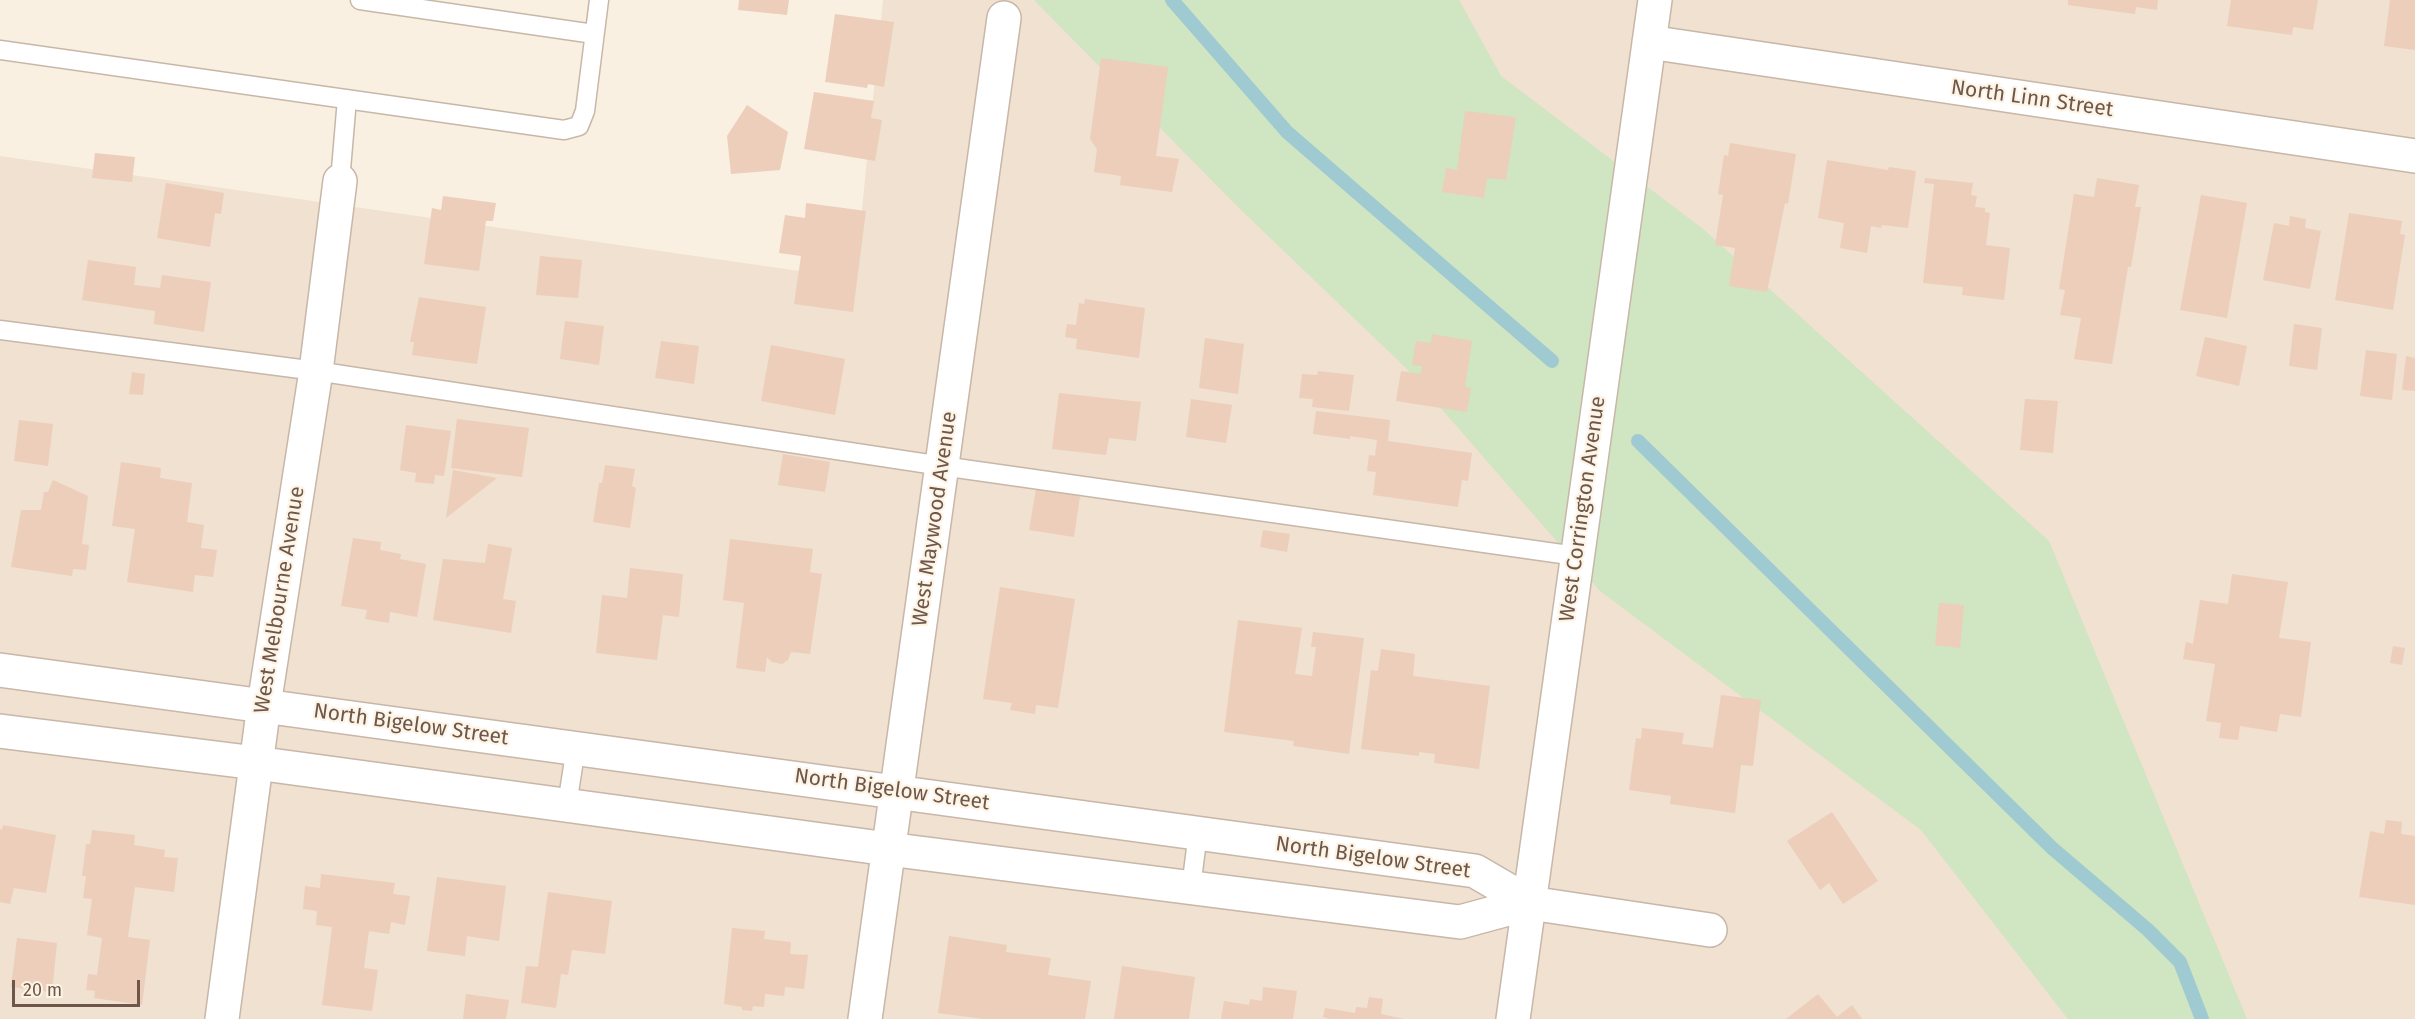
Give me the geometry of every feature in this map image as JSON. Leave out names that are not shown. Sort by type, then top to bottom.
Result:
[{"type":"street","name":"West Corrington Avenue","points":[[1512,1019],[1655,0]]},
{"type":"street","name":"West Maywood Avenue","points":[[865,1019],[1004,18]]},
{"type":"street","name":"North Linn Street","points":[[1649,42],[2415,156]]},
{"type":"street","name":"West Melbourne Avenue","points":[[222,1019],[264,705],[316,371],[340,181]]},
{"type":"street","name":"North Bigelow Street","points":[[0,670],[896,790],[1475,871],[1530,903]]},
{"type":"street","points":[[0,731],[256,763],[888,849],[1460,922],[1530,903],[1710,930]]},
{"type":"lane","points":[[360,0],[594,34]]},
{"type":"lane","points":[[0,50],[564,130],[579,126],[585,111],[599,0]]},
{"type":"lane","points":[[340,181],[347,99]]},
{"type":"lane","points":[[0,330],[316,371],[942,466],[1576,556]]},
{"type":"lane","points":[[567,805],[576,747]]},
{"type":"lane","points":[[1191,888],[1198,832]]},
{"type":"shaded area","points":[[883,0],[2415,0],[2415,1019],[0,1019],[0,156],[855,279]]},
{"type":"green space","points":[[1034,0],[1459,0],[1501,76],[1703,229],[2049,541],[2247,1019],[2068,1019],[1921,830],[1600,591],[1406,368],[1239,208]]},
{"type":"building","points":[[739,0],[789,0],[787,15],[738,10]]},
{"type":"building","points":[[2068,0],[2158,0],[2157,10],[2136,7],[2135,14],[2068,5]]},
{"type":"building","points":[[2231,0],[2318,0],[2313,30],[2293,27],[2292,35],[2227,26]]},
{"type":"building","points":[[2390,0],[2415,0],[2415,50],[2384,46]]},
{"type":"building","points":[[835,14],[894,22],[884,87],[868,84],[867,88],[825,82]]},
{"type":"building","points":[[1101,58],[1168,67],[1156,156],[1179,159],[1172,192],[1120,185],[1121,176],[1094,172],[1097,149],[1090,139]]},
{"type":"building","points":[[814,92],[874,101],[871,118],[882,120],[875,161],[804,149]]},
{"type":"building","points":[[747,105],[788,132],[780,170],[731,174],[727,136]]},
{"type":"building","points":[[1465,111],[1516,117],[1506,180],[1487,178],[1484,198],[1442,192],[1446,168],[1457,170]]},
{"type":"building","points":[[1730,143],[1796,154],[1788,204],[1785,203],[1767,292],[1729,286],[1735,248],[1715,245],[1723,195],[1718,194],[1724,155],[1728,156]]},
{"type":"building","points":[[95,153],[135,157],[132,182],[92,178]]},
{"type":"building","points":[[1827,160],[1888,170],[1889,167],[1916,171],[1908,228],[1871,226],[1867,253],[1840,248],[1844,223],[1818,218]]},
{"type":"building","points":[[1925,178],[1973,183],[1971,195],[1977,196],[1975,207],[1985,208],[1985,212],[1990,213],[1986,245],[2010,248],[2004,300],[1962,295],[1963,287],[1923,283],[1934,184],[1924,183]]},
{"type":"building","points":[[2097,178],[2139,185],[2135,207],[2141,207],[2131,267],[2128,267],[2112,364],[2074,359],[2081,318],[2060,315],[2065,290],[2059,289],[2074,194],[2094,197]]},
{"type":"building","points":[[166,183],[224,193],[221,214],[215,213],[210,247],[157,238]]},
{"type":"building","points":[[2201,195],[2247,203],[2227,318],[2180,310]]},
{"type":"building","points":[[443,196],[496,203],[493,221],[486,221],[479,271],[424,264],[432,208],[441,210]]},
{"type":"building","points":[[806,203],[866,211],[853,312],[794,304],[801,256],[779,253],[785,215],[805,218]]},
{"type":"building","points":[[2349,213],[2402,221],[2400,234],[2405,235],[2393,310],[2335,300]]},
{"type":"building","points":[[2290,216],[2306,219],[2305,228],[2321,231],[2310,289],[2263,280],[2274,223],[2289,226]]},
{"type":"building","points":[[540,256],[582,260],[578,298],[536,295]]},
{"type":"building","points":[[88,260],[136,267],[134,285],[160,288],[162,275],[211,282],[204,332],[154,324],[155,311],[82,300]]},
{"type":"building","points":[[419,297],[486,307],[477,364],[412,355],[414,342],[410,342]]},
{"type":"building","points":[[1085,299],[1145,308],[1139,358],[1076,349],[1077,339],[1065,337],[1067,324],[1076,325],[1079,303],[1084,304]]},
{"type":"building","points":[[565,321],[604,326],[599,365],[560,359]]},
{"type":"building","points":[[2294,324],[2322,328],[2317,370],[2289,366]]},
{"type":"building","points":[[1432,334],[1472,341],[1465,387],[1471,388],[1467,412],[1396,401],[1401,371],[1421,374],[1422,366],[1412,365],[1416,341],[1431,343]]},
{"type":"building","points":[[2205,337],[2247,346],[2239,386],[2196,376]]},
{"type":"building","points":[[1205,338],[1244,344],[1238,394],[1199,388]]},
{"type":"building","points":[[661,341],[699,346],[694,384],[655,378]]},
{"type":"building","points":[[771,345],[845,359],[835,415],[761,401]]},
{"type":"building","points":[[2366,350],[2397,354],[2392,400],[2360,396]]},
{"type":"building","points":[[2406,356],[2415,358],[2415,391],[2402,390]]},
{"type":"building","points":[[1318,371],[1354,375],[1349,411],[1312,407],[1313,399],[1299,398],[1302,374],[1317,375]]},
{"type":"building","points":[[132,372],[145,374],[143,395],[129,394]]},
{"type":"building","points":[[1059,393],[1141,402],[1136,441],[1109,438],[1106,455],[1052,449]]},
{"type":"building","points":[[1191,399],[1232,405],[1226,443],[1186,437]]},
{"type":"building","points":[[2025,399],[2058,401],[2053,453],[2020,450]]},
{"type":"building","points":[[1316,411],[1390,420],[1388,441],[1472,453],[1468,481],[1462,480],[1458,507],[1373,495],[1376,472],[1367,471],[1369,455],[1375,456],[1377,440],[1313,434]]},
{"type":"building","points":[[457,419],[529,428],[522,477],[451,468]]},
{"type":"building","points":[[19,420],[53,424],[48,466],[14,461]]},
{"type":"building","points":[[406,425],[451,431],[444,476],[435,475],[434,484],[415,482],[416,473],[400,470]]},
{"type":"building","points":[[783,454],[830,462],[825,492],[778,485]]},
{"type":"building","points":[[121,462],[161,468],[160,478],[192,483],[187,522],[204,525],[201,548],[217,550],[213,577],[195,575],[193,592],[127,582],[135,529],[112,526]]},
{"type":"building","points":[[605,465],[635,469],[632,486],[636,488],[630,528],[593,522],[599,483],[602,483]]},
{"type":"building","points":[[453,470],[497,478],[446,518]]},
{"type":"building","points":[[53,480],[88,496],[82,544],[89,545],[86,570],[73,569],[72,576],[11,567],[21,510],[41,510],[44,492],[48,492]]},
{"type":"building","points":[[1036,489],[1080,496],[1074,537],[1029,530]]},
{"type":"building","points":[[1263,530],[1290,534],[1287,552],[1260,547]]},
{"type":"building","points":[[353,538],[381,542],[380,550],[401,554],[400,559],[426,564],[417,617],[390,612],[389,623],[365,619],[367,610],[341,606]]},
{"type":"building","points":[[730,539],[813,549],[810,572],[822,574],[810,654],[791,652],[788,660],[782,664],[772,662],[767,657],[765,672],[736,668],[744,603],[723,600]]},
{"type":"building","points":[[488,544],[512,548],[503,599],[516,601],[511,633],[433,620],[443,559],[485,563]]},
{"type":"building","points":[[630,568],[683,574],[679,617],[663,615],[657,660],[596,653],[602,595],[627,598]]},
{"type":"building","points":[[2232,574],[2288,582],[2279,638],[2311,642],[2301,717],[2280,714],[2277,732],[2240,726],[2238,740],[2219,738],[2221,723],[2206,721],[2215,664],[2183,659],[2186,642],[2193,644],[2200,600],[2228,604]]},
{"type":"building","points":[[1000,587],[1075,599],[1058,708],[1036,705],[1035,714],[1010,710],[1012,703],[983,699]]},
{"type":"building","points":[[1939,603],[1964,605],[1960,648],[1935,645]]},
{"type":"building","points":[[1238,620],[1302,628],[1295,674],[1312,676],[1316,647],[1311,647],[1313,632],[1364,638],[1349,754],[1293,746],[1294,741],[1224,732]]},
{"type":"building","points":[[2393,646],[2405,648],[2402,665],[2390,663]]},
{"type":"building","points":[[1381,649],[1415,654],[1413,676],[1490,686],[1479,769],[1434,763],[1435,754],[1419,752],[1419,756],[1361,749],[1371,670],[1378,671]]},
{"type":"building","points":[[1721,695],[1761,700],[1753,766],[1741,765],[1735,813],[1670,804],[1671,796],[1629,790],[1636,738],[1641,739],[1642,728],[1684,733],[1682,744],[1713,748]]},
{"type":"building","points":[[1832,812],[1878,881],[1843,904],[1829,883],[1820,890],[1787,841]]},
{"type":"building","points":[[2386,820],[2402,822],[2401,834],[2415,836],[2415,905],[2359,897],[2370,831],[2384,834]]},
{"type":"building","points":[[3,825],[56,835],[46,893],[14,888],[10,904],[0,902],[0,829],[2,830]]},
{"type":"building","points":[[92,830],[135,835],[134,845],[165,850],[164,857],[178,858],[174,892],[135,887],[128,937],[150,940],[142,1005],[94,998],[95,991],[86,990],[88,974],[97,975],[102,938],[87,935],[92,899],[83,898],[86,876],[82,876],[86,844],[90,844]]},
{"type":"building","points":[[321,874],[395,883],[393,894],[410,896],[405,925],[391,922],[389,934],[369,931],[364,968],[378,970],[372,1011],[322,1005],[332,927],[316,925],[317,911],[303,909],[305,886],[320,888]]},
{"type":"building","points":[[437,877],[506,886],[499,941],[467,936],[465,956],[427,951]]},
{"type":"building","points":[[548,892],[612,901],[605,954],[572,950],[568,975],[561,974],[556,1008],[521,1003],[526,966],[538,967]]},
{"type":"building","points":[[732,928],[765,931],[764,939],[791,942],[790,954],[808,955],[804,989],[785,987],[784,996],[765,994],[764,1007],[753,1006],[752,1011],[724,1004]]},
{"type":"building","points":[[949,936],[1007,945],[1006,952],[1051,958],[1048,975],[1091,981],[1085,1019],[984,1019],[938,1013]]},
{"type":"building","points":[[17,938],[57,943],[52,992],[11,987]]},
{"type":"building","points":[[1122,966],[1195,977],[1189,1019],[1114,1019]]},
{"type":"building","points":[[1263,987],[1297,991],[1293,1019],[1221,1019],[1224,1001],[1249,1005],[1250,999],[1262,1001]]},
{"type":"building","points":[[466,994],[509,1000],[506,1019],[463,1019]]},
{"type":"building","points":[[1818,994],[1837,1017],[1852,1005],[1862,1019],[1786,1019]]},
{"type":"building","points":[[1369,997],[1383,999],[1381,1014],[1404,1019],[1329,1019],[1323,1017],[1325,1008],[1355,1013],[1356,1007],[1367,1008]]},
{"type":"waterway","points":[[1172,0],[1287,132],[1552,361]]},
{"type":"waterway","points":[[1638,441],[2052,848],[2148,930],[2180,962],[2202,1019]]}]
